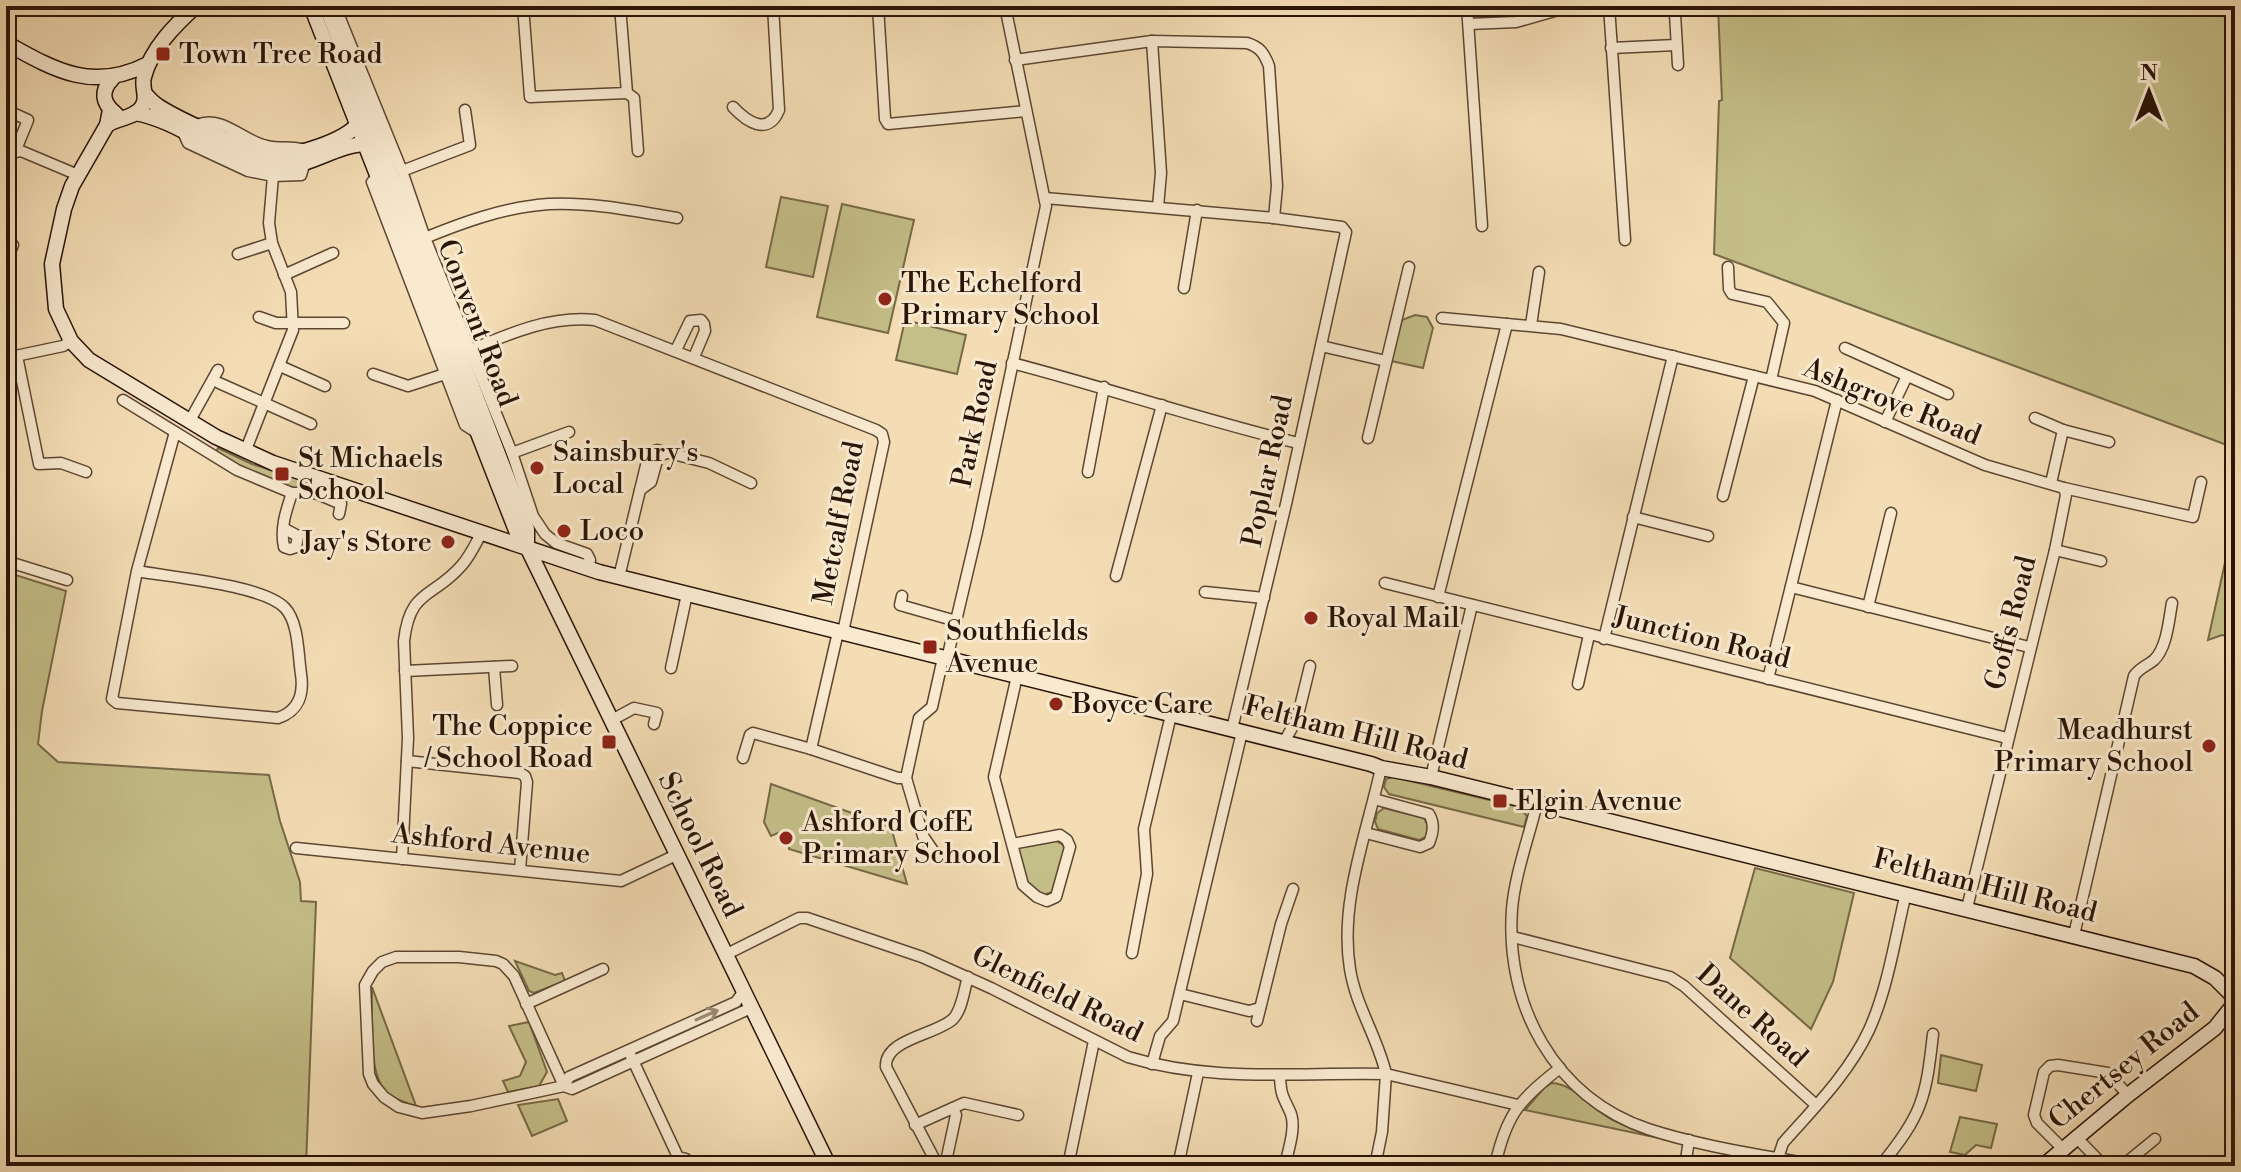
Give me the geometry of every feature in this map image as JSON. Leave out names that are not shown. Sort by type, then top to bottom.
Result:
[{"type":"street","points":[[119,116],[144,102],[148,64],[169,33],[196,6]]},
{"type":"street","name":"Convent Road","points":[[311,6],[358,124],[371,138],[378,176],[517,533],[527,547]]},
{"type":"street","name":"Convent Road","points":[[326,6],[371,138],[422,240],[466,352],[527,529],[527,547]]},
{"type":"street","name":"Convent Road","points":[[335,6],[402,171],[422,240]]},
{"type":"street","points":[[523,6],[530,97],[627,93],[634,98],[638,151]]},
{"type":"street","points":[[620,6],[627,93]]},
{"type":"street","points":[[733,107],[747,122],[769,123],[776,118],[779,110],[773,6]]},
{"type":"street","points":[[878,6],[885,119],[888,124],[1026,111]]},
{"type":"street","points":[[1005,6],[1015,60],[1045,198],[1274,218],[1277,186],[1269,66],[1265,54],[1256,46],[1247,43],[1152,41],[1015,60]]},
{"type":"street","points":[[1467,6],[1482,226]]},
{"type":"street","points":[[1469,24],[1516,22],[1572,6]]},
{"type":"street","points":[[1609,6],[1625,240]]},
{"type":"street","points":[[1675,14],[1678,65]]},
{"type":"street","points":[[1152,41],[1161,173],[1158,207]]},
{"type":"street","points":[[6,43],[32,57],[91,79],[135,78],[157,106],[256,152],[275,156],[306,156],[371,138]]},
{"type":"street","points":[[1611,48],[1676,45]]},
{"type":"street","points":[[148,64],[107,84],[104,95],[106,106],[119,116],[154,117],[247,162],[280,167],[352,131],[358,124]]},
{"type":"street","points":[[91,79],[104,95]]},
{"type":"street","points":[[6,110],[28,120],[10,155]]},
{"type":"street","points":[[402,171],[470,145],[465,110]]},
{"type":"street","name":"Feltham Hill Road","points":[[119,116],[78,175],[64,209],[52,264],[56,309],[71,341],[89,360],[189,422],[318,486],[482,532],[619,577],[1381,768],[1431,777],[2194,966],[2215,978],[2235,1001]]},
{"type":"street","points":[[182,130],[188,143],[248,171],[273,176],[301,175],[306,156]]},
{"type":"street","points":[[10,155],[21,151],[78,175]]},
{"type":"street","points":[[245,452],[280,366],[293,324],[291,292],[272,243],[269,223],[273,176]]},
{"type":"street","name":"Convent Road","points":[[378,176],[372,182],[465,425],[481,436]]},
{"type":"street","name":"Park Road","points":[[945,658],[956,621],[1046,206],[1045,198]]},
{"type":"street","points":[[422,240],[486,216],[550,204],[616,208],[677,218]]},
{"type":"street","points":[[1184,288],[1197,210]]},
{"type":"street","name":"Poplar Road","points":[[1152,1064],[1160,1036],[1173,1021],[1180,994],[1264,598],[1346,235],[1345,229],[1339,227],[1274,218]]},
{"type":"street","points":[[238,254],[272,243]]},
{"type":"street","points":[[284,275],[333,253]]},
{"type":"street","points":[[1368,438],[1409,267]]},
{"type":"street","points":[[1728,267],[1732,294],[1767,302],[1784,323],[1771,380]]},
{"type":"street","points":[[1531,325],[1540,272]]},
{"type":"street","points":[[259,317],[276,323],[344,323]]},
{"type":"street","name":"Metcalf Road","points":[[466,352],[539,323],[580,318],[610,324],[882,434],[884,442],[840,632]]},
{"type":"street","name":"Ashgrove Road","points":[[1442,318],[1561,329],[1815,391],[1985,465],[2064,488],[2193,517],[2201,482]]},
{"type":"street","points":[[676,350],[690,321],[701,320],[705,331],[694,357]]},
{"type":"street","points":[[1438,597],[1507,324]]},
{"type":"street","points":[[71,341],[63,346],[12,357],[39,464],[61,463],[86,472]]},
{"type":"street","points":[[1321,346],[1386,361]]},
{"type":"street","points":[[1845,348],[1948,394]]},
{"type":"street","name":"Convent Road","points":[[466,352],[512,453],[533,516],[545,534],[556,543],[587,554],[590,560],[581,566]]},
{"type":"street","points":[[1604,639],[1673,356]]},
{"type":"street","points":[[1012,363],[1104,387],[1231,427],[1298,443]]},
{"type":"street","points":[[280,366],[325,386]]},
{"type":"street","points":[[189,422],[218,370]]},
{"type":"street","points":[[373,374],[408,386],[445,374]]},
{"type":"street","points":[[1723,496],[1754,376]]},
{"type":"street","points":[[1885,422],[1907,376]]},
{"type":"street","points":[[219,383],[311,424]]},
{"type":"street","points":[[1088,472],[1104,387]]},
{"type":"street","name":"Feltham Hill Road","points":[[123,400],[237,470],[292,493],[318,486]]},
{"type":"street","points":[[1768,679],[1837,400]]},
{"type":"street","points":[[1116,576],[1162,405]]},
{"type":"street","points":[[1359,417],[1372,420]]},
{"type":"street","points":[[2035,418],[2063,430],[2109,442]]},
{"type":"street","points":[[2051,483],[2063,430]]},
{"type":"street","points":[[137,571],[266,595],[286,609],[293,623],[302,691],[298,703],[289,714],[278,718],[117,703],[112,699],[137,571],[175,432]]},
{"type":"street","points":[[512,453],[569,432]]},
{"type":"street","points":[[619,577],[640,490],[651,482],[658,457],[666,453],[709,463],[751,483]]},
{"type":"street","points":[[318,486],[341,504],[339,514]]},
{"type":"street","name":"Goffs Road","points":[[1967,908],[2055,550],[2066,495],[2064,488]]},
{"type":"street","points":[[283,528],[292,493]]},
{"type":"street","points":[[402,859],[407,761],[406,621],[413,604],[464,564],[482,532],[493,525],[507,506]]},
{"type":"street","points":[[1868,607],[1891,513]]},
{"type":"street","points":[[1633,517],[1708,536]]},
{"type":"street","name":"School Road","points":[[527,547],[829,1166]]},
{"type":"street","points":[[2055,550],[2101,561]]},
{"type":"street","points":[[6,561],[67,580]]},
{"type":"street","points":[[542,583],[553,567],[581,566]]},
{"type":"street","name":"Junction Road","points":[[1385,583],[2007,738]]},
{"type":"street","points":[[1791,587],[2029,647]]},
{"type":"street","points":[[1205,592],[1264,598]]},
{"type":"street","points":[[671,668],[687,594]]},
{"type":"street","points":[[902,596],[900,605],[956,621]]},
{"type":"street","points":[[2074,935],[2134,676],[2161,650],[2172,603]]},
{"type":"street","points":[[1431,777],[1472,605]]},
{"type":"street","points":[[811,749],[840,632]]},
{"type":"street","points":[[1578,684],[1589,635]]},
{"type":"street","points":[[934,852],[923,836],[906,778],[919,718],[932,707],[945,658]]},
{"type":"street","points":[[405,671],[512,666]]},
{"type":"street","points":[[1284,742],[1297,719],[1310,666]]},
{"type":"street","points":[[494,667],[497,705]]},
{"type":"street","points":[[1012,844],[1060,835],[1067,840],[1070,847],[1056,897],[1047,901],[1023,885],[994,777],[1017,676]]},
{"type":"street","points":[[610,721],[634,708],[657,713],[654,724]]},
{"type":"street","points":[[1132,953],[1147,874],[1144,829],[1171,715]]},
{"type":"street","points":[[743,758],[753,733],[906,778]]},
{"type":"street","points":[[407,761],[525,776],[520,870]]},
{"type":"street","points":[[1375,1166],[1382,1132],[1386,1074],[1381,1052],[1359,1007],[1350,968],[1348,912],[1381,768]]},
{"type":"street","points":[[1366,833],[1420,847],[1429,843],[1433,832],[1429,814],[1374,799]]},
{"type":"street","points":[[1537,803],[1512,909],[1512,960],[1524,1009],[1540,1040],[1560,1068],[1604,1107],[1646,1128],[1689,1140],[1820,1166]]},
{"type":"street","name":"Ashford Avenue","points":[[296,848],[621,881],[676,855]]},
{"type":"street","points":[[1257,1021],[1292,891],[1279,884]]},
{"type":"street","points":[[1778,1158],[1783,1143],[1846,1069],[1868,1031],[1880,1002],[1906,893]]},
{"type":"street","name":"Glenfield Road","points":[[725,955],[799,918],[807,918],[922,957],[1128,1057],[1152,1064],[1198,1073],[1280,1077],[1386,1074],[1518,1105]]},
{"type":"street","name":"Dane Road","points":[[1513,937],[1657,971],[1670,977],[1684,986],[1816,1105]]},
{"type":"street","points":[[564,1086],[514,976],[503,964],[459,957],[396,957],[382,962],[365,985],[369,1074],[373,1084],[384,1097],[399,1107],[422,1113],[564,1086],[572,1089],[630,1055],[736,1002],[743,992]]},
{"type":"street","points":[[526,1004],[603,969]]},
{"type":"street","points":[[938,1166],[886,1067],[886,1061],[895,1047],[957,1016],[968,977]]},
{"type":"street","points":[[1180,994],[1249,1011],[1260,1008]]},
{"type":"street","name":"Chertsey Road","points":[[2043,1166],[2215,1028],[2235,1001]]},
{"type":"street","points":[[630,1055],[751,1008]]},
{"type":"street","points":[[1880,1166],[1907,1134],[1920,1109],[1928,1077],[1933,1034]]},
{"type":"street","points":[[1068,1166],[1094,1041]]},
{"type":"street","points":[[630,1055],[678,1157],[686,1159]]},
{"type":"street","points":[[2062,1148],[2037,1123],[2034,1115],[2044,1072],[2050,1066],[2108,1073],[2128,1095]]},
{"type":"street","points":[[1495,1166],[1502,1134],[1518,1105],[1560,1068]]},
{"type":"street","points":[[1178,1166],[1198,1073]]},
{"type":"street","points":[[1280,1077],[1281,1096],[1291,1116],[1292,1132],[1285,1166]]},
{"type":"street","points":[[915,1125],[964,1103],[1018,1115]]},
{"type":"street","points":[[945,1166],[956,1115],[953,1108]]},
{"type":"street","points":[[2076,1137],[2104,1166]]},
{"type":"street","points":[[2122,1166],[2155,1139]]},
{"type":"street","points":[[1685,1166],[1689,1140]]},
{"type":"shaded area","points":[[1718,6],[2235,6],[2235,448],[1714,254],[1719,101],[1722,100]]},
{"type":"shaded area","points":[[781,197],[828,206],[813,277],[766,267]]},
{"type":"shaded area","points":[[842,204],[914,220],[888,333],[817,317]]},
{"type":"shaded area","points":[[1415,315],[1427,317],[1433,328],[1423,368],[1391,361],[1402,320]]},
{"type":"shaded area","points":[[905,320],[966,335],[957,374],[896,360]]},
{"type":"shaded area","points":[[218,448],[252,464],[313,483],[311,488],[300,489],[275,483],[225,458],[216,452]]},
{"type":"shaded area","points":[[2235,517],[2235,638],[2222,635],[2208,640]]},
{"type":"shaded area","points":[[6,572],[66,591],[38,744],[58,762],[269,775],[300,882],[301,901],[316,902],[306,1166],[6,1166]]},
{"type":"shaded area","points":[[1393,777],[1519,807],[1527,816],[1524,827],[1389,794],[1384,787],[1386,779]]},
{"type":"shaded area","points":[[771,784],[891,827],[907,884],[789,849],[789,835],[785,830],[771,836],[764,822]]},
{"type":"shaded area","points":[[1384,808],[1424,818],[1428,826],[1426,837],[1419,840],[1378,829],[1375,822],[1377,813]]},
{"type":"shaded area","points":[[1055,840],[1063,845],[1065,851],[1055,890],[1047,894],[1039,893],[1032,888],[1023,872],[1019,846]]},
{"type":"shaded area","points":[[1755,868],[1854,893],[1833,982],[1811,1029],[1730,958]]},
{"type":"shaded area","points":[[515,961],[555,975],[562,973],[565,981],[534,993],[529,991]]},
{"type":"shaded area","points":[[372,987],[416,1106],[387,1093],[376,1072],[372,1043]]},
{"type":"shaded area","points":[[529,1022],[547,1072],[539,1086],[508,1092],[503,1081],[520,1076],[526,1062],[509,1026]]},
{"type":"shaded area","points":[[1941,1055],[1982,1065],[1976,1091],[1938,1083]]},
{"type":"shaded area","points":[[1552,1083],[1567,1087],[1611,1119],[1659,1138],[1525,1110]]},
{"type":"shaded area","points":[[558,1099],[567,1121],[532,1136],[518,1105]]},
{"type":"shaded area","points":[[1960,1117],[1997,1124],[1991,1148],[1976,1145],[1965,1155],[1950,1152]]},
{"type":"place","name":"Town Tree Road","points":[[163,54]]},
{"type":"place","name":"The Echelford Primary School","points":[[885,299]]},
{"type":"place","name":"Sainsbury's Local","points":[[537,468]]},
{"type":"place","name":"St Michaels School","points":[[282,474]]},
{"type":"place","name":"Loco","points":[[564,531]]},
{"type":"place","name":"Jay's Store","points":[[448,542]]},
{"type":"place","name":"Royal Mail","points":[[1311,618]]},
{"type":"place","name":"Southfields Avenue","points":[[930,647]]},
{"type":"place","name":"Boyce Care","points":[[1056,704]]},
{"type":"place","name":"The Coppice / School Road","points":[[609,742]]},
{"type":"place","name":"Meadhurst Primary School","points":[[2209,746]]},
{"type":"place","name":"Elgin Avenue","points":[[1500,801]]},
{"type":"place","name":"Ashford CofE Primary School","points":[[786,838]]}]
